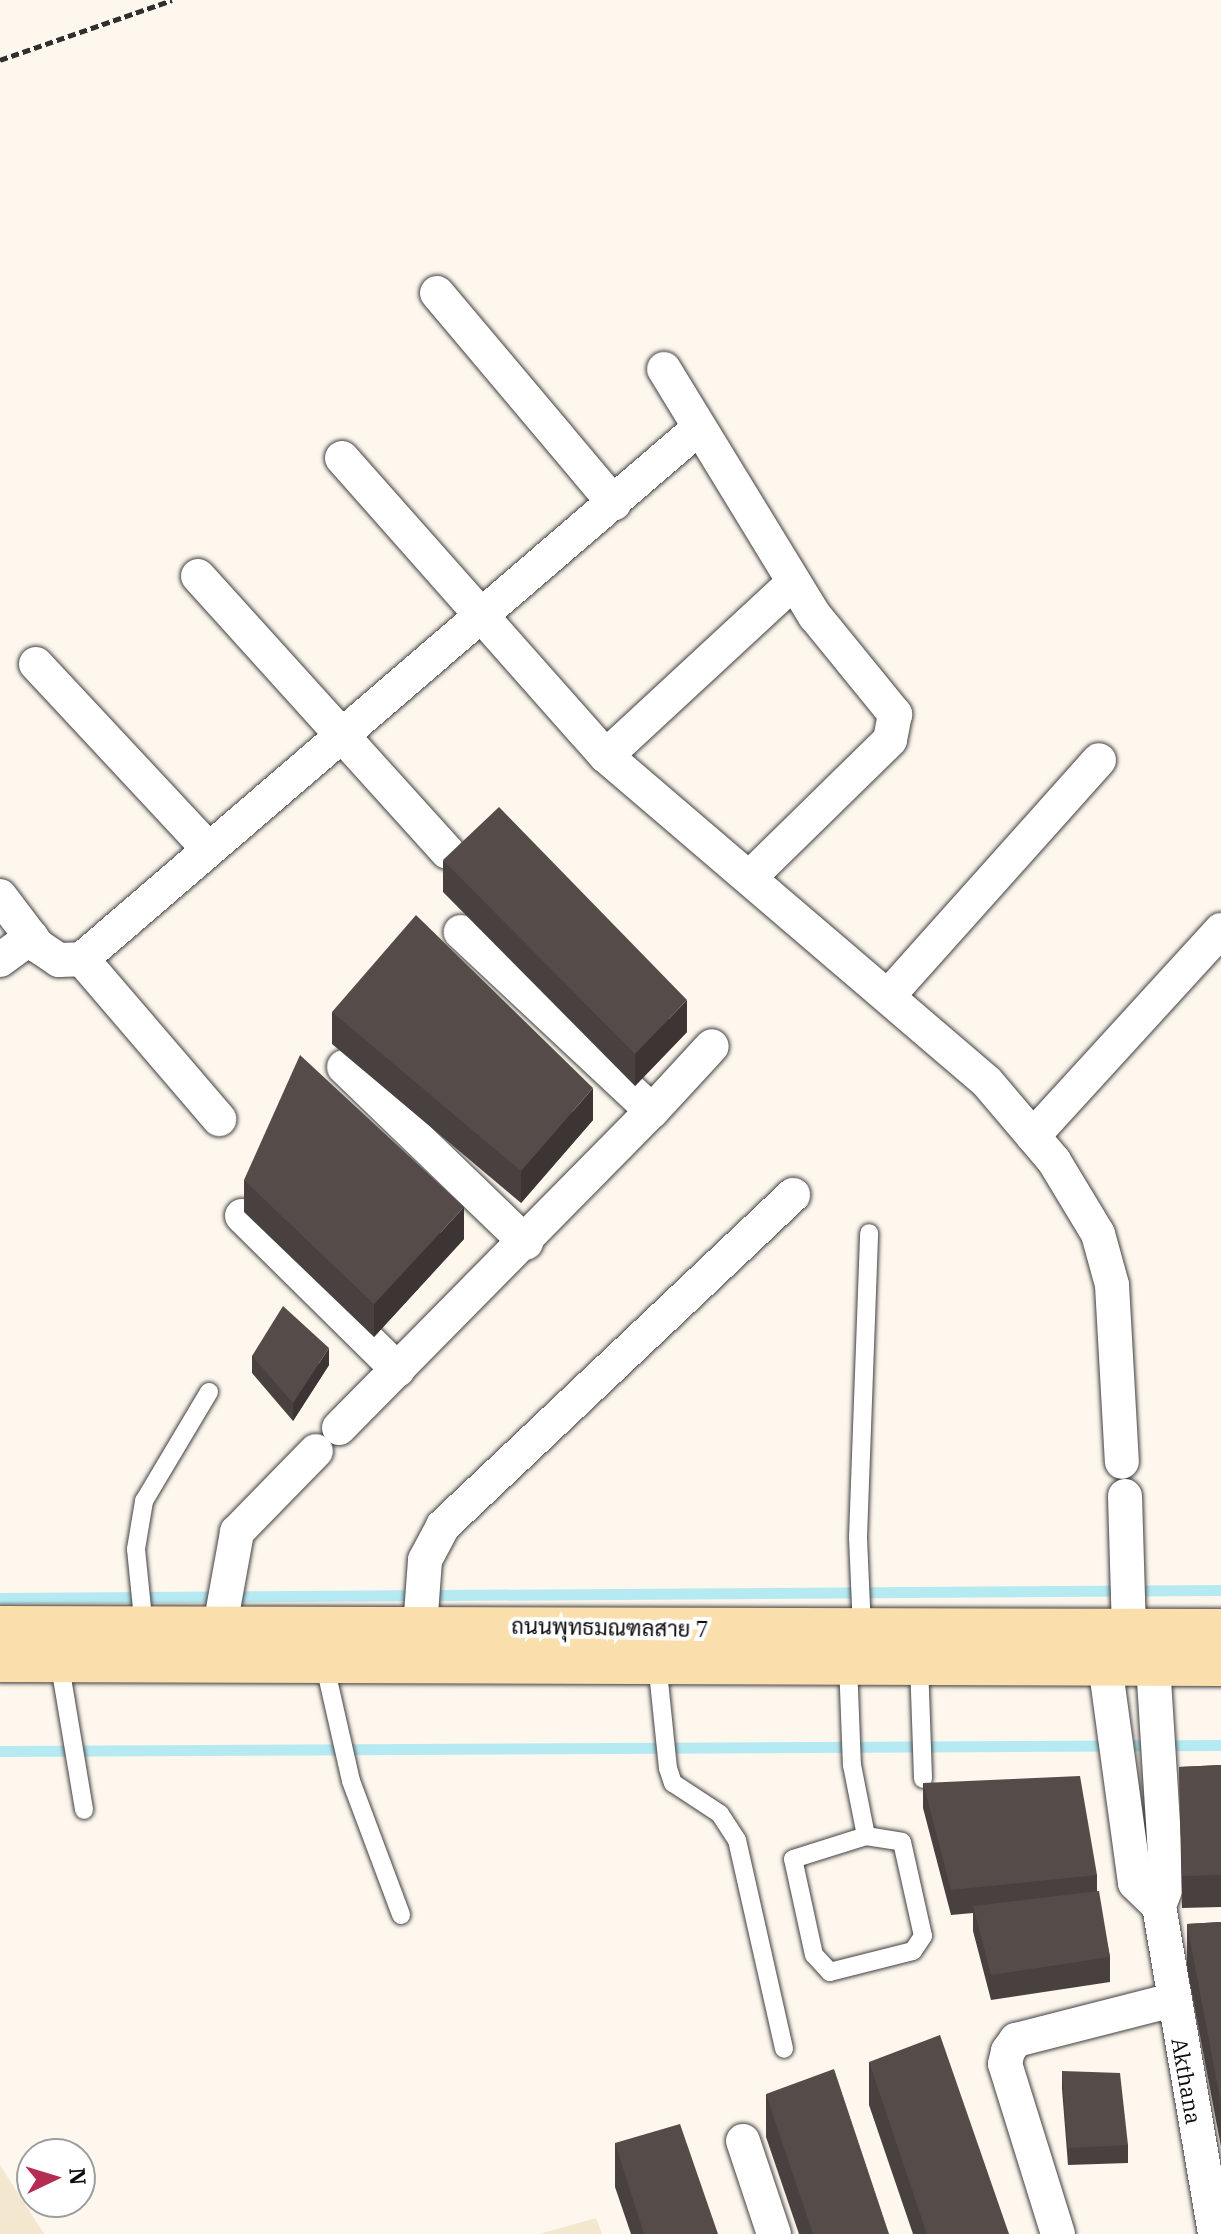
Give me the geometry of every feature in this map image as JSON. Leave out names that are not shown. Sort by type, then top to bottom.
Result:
[{"type":"main road","name":"ถนนพุทธมณฑลสาย 7","points":[[0,1628],[144,1630],[223,1616],[420,1622],[1221,1664]]},
{"type":"main road","name":"ถนนพุทธมณฑลสาย 7","points":[[0,1660],[59,1660],[327,1674],[657,1662],[854,1647],[919,1663],[1130,1661],[1221,1631]]},
{"type":"street","points":[[437,293],[614,503]]},
{"type":"street","points":[[664,369],[793,583],[895,714],[896,727],[750,877]]},
{"type":"street","points":[[0,896],[32,937],[59,960],[82,959],[206,846],[483,618],[699,428]]},
{"type":"street","points":[[342,458],[606,756],[987,1082],[1033,1136],[1098,1234],[1109,1272],[1124,1494],[1130,1661],[1113,1761],[1135,1883],[1171,1920]]},
{"type":"street","points":[[198,576],[447,852]]},
{"type":"street","points":[[606,756],[793,583]]},
{"type":"street","points":[[36,664],[206,846]]},
{"type":"street","points":[[889,995],[1099,760]]},
{"type":"street","points":[[1033,1136],[1221,930]]},
{"type":"street","points":[[461,932],[652,1111]]},
{"type":"street","points":[[0,960],[32,937]]},
{"type":"street","points":[[82,959],[219,1119]]},
{"type":"street","points":[[223,1616],[237,1532],[526,1243],[712,1046]]},
{"type":"street","points":[[344,1067],[526,1243]]},
{"type":"street","points":[[420,1622],[425,1560],[443,1526],[793,1195]]},
{"type":"street","points":[[242,1216],[398,1370]]},
{"type":"street","name":"Akthana","points":[[1130,1661],[1165,1766],[1173,2000],[1215,2234]]},
{"type":"street","points":[[1058,2234],[1005,2064],[1008,2051],[1016,2040],[1173,2000]]},
{"type":"street","points":[[743,2141],[774,2234]]},
{"type":"lane","points":[[866,1836],[852,1765],[869,1233]]},
{"type":"lane","points":[[144,1630],[136,1549],[144,1501],[209,1392]]},
{"type":"lane","points":[[59,1660],[84,1810]]},
{"type":"lane","points":[[657,1662],[668,1768],[673,1783],[720,1814],[737,1840],[784,2049]]},
{"type":"lane","points":[[919,1663],[923,1779]]},
{"type":"lane","points":[[327,1674],[351,1781],[401,1915]]},
{"type":"lane","points":[[888,1834],[910,1856],[921,1944],[830,1972],[814,1955],[793,1859],[866,1836],[888,1834]]},
{"type":"path","points":[[0,60],[172,0]]},
{"type":"shaded area","points":[[0,2165],[16,2190],[16,2218],[34,2218],[44,2234],[0,2234]]},
{"type":"shaded area","points":[[596,2218],[602,2234],[539,2234]]},
{"type":"building","points":[[499,807],[687,1000],[635,1054],[443,860]]},
{"type":"building","points":[[416,915],[593,1088],[521,1171],[332,1012]]},
{"type":"building","points":[[300,1055],[464,1207],[374,1304],[244,1180]]},
{"type":"building","points":[[283,1306],[329,1348],[293,1403],[252,1356]]},
{"type":"building","points":[[1221,1765],[1221,1875],[1182,1876],[1179,1767]]},
{"type":"building","points":[[1080,1776],[1097,1875],[951,1890],[923,1783]]},
{"type":"building","points":[[1099,1891],[1110,1957],[991,1975],[973,1906]]},
{"type":"building","points":[[1221,1922],[1221,2104],[1187,1924]]},
{"type":"building","points":[[940,2035],[1009,2234],[927,2234],[869,2062]]},
{"type":"building","points":[[834,2069],[889,2234],[813,2234],[766,2094]]},
{"type":"building","points":[[1062,2071],[1120,2073],[1128,2145],[1068,2148]]},
{"type":"building","points":[[680,2124],[718,2234],[644,2234],[615,2143]]},
{"type":"waterway","points":[[0,1598],[1221,1590]]},
{"type":"waterway","points":[[0,1751],[1221,1745]]}]
